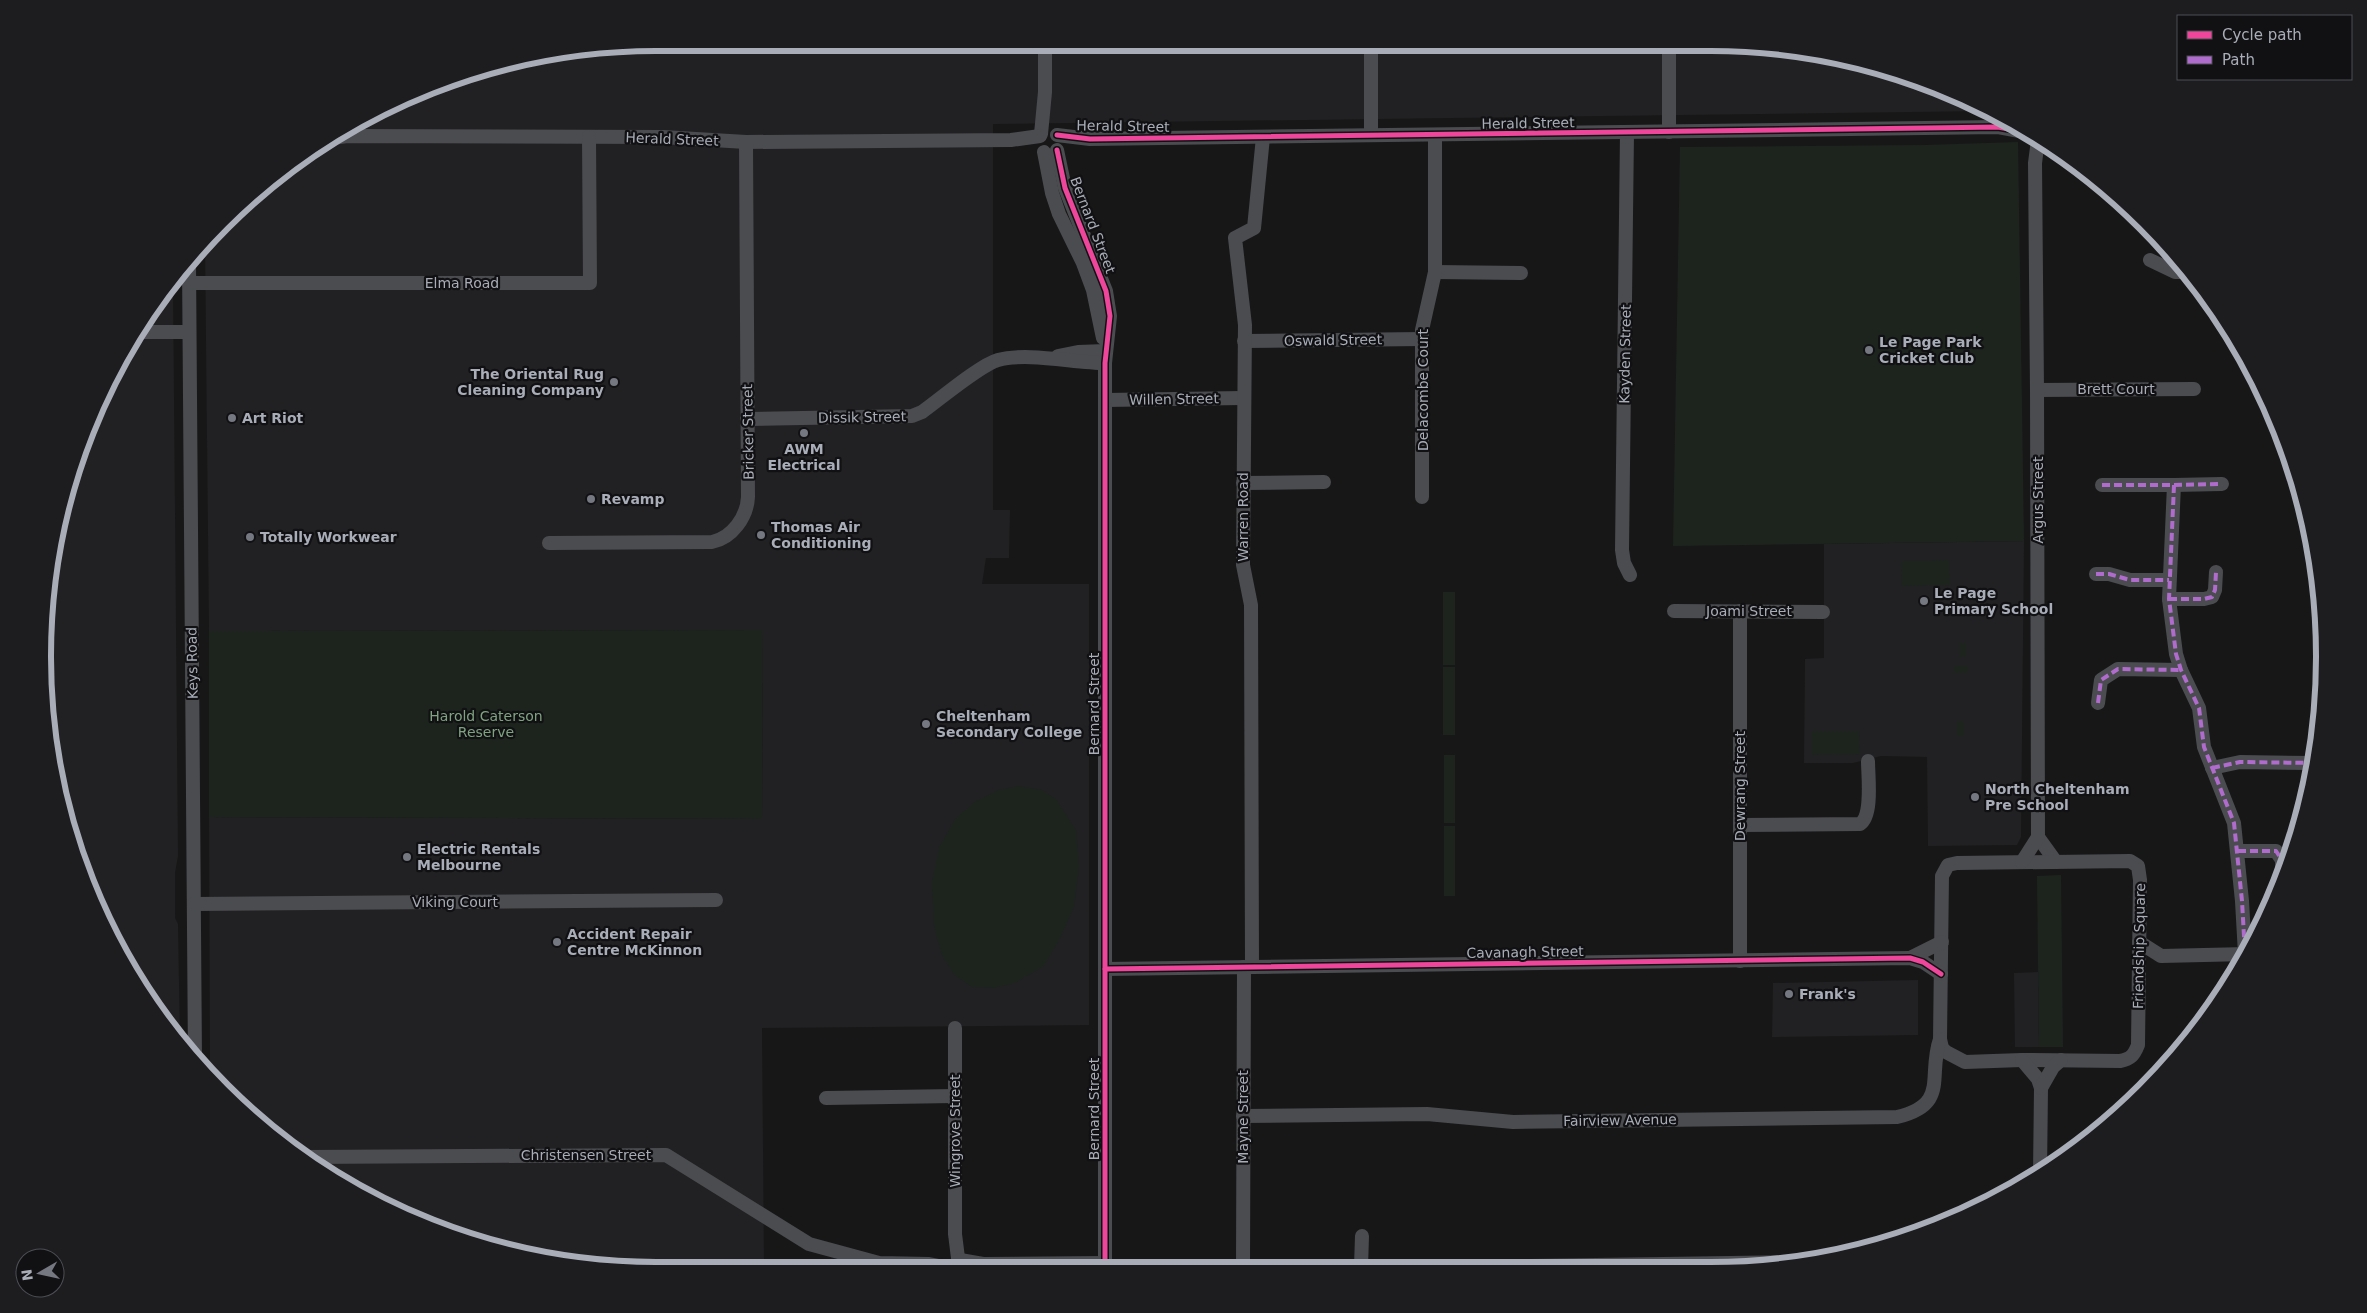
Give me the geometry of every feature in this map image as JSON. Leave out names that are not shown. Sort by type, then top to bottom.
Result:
[{"type":"street","name":"Bernard Street","points":[[1045,51],[1045,92],[1052,193],[1059,214],[1083,262],[1093,290],[1106,357],[1105,1262]]},
{"type":"street","points":[[1371,51],[1371,136]]},
{"type":"street","points":[[1668,51],[1669,132]]},
{"type":"street","name":"Herald Street","points":[[348,136],[663,137],[746,142],[1049,141],[1998,127],[2007,129]]},
{"type":"street","name":"Kayden Street","points":[[1627,133],[1622,550],[1624,563],[1630,575]]},
{"type":"street","name":"Delacombe Court","points":[[1422,497],[1422,339],[1423,324],[1435,272],[1435,135]]},
{"type":"street","name":"Elma Road","points":[[189,284],[590,283],[589,137]]},
{"type":"street","name":"Warren Road","points":[[1248,967],[1251,605],[1243,565],[1245,325],[1235,238],[1254,228],[1263,137]]},
{"type":"street","name":"Bricker Street","points":[[549,543],[707,543],[723,539],[742,518],[748,505],[746,142]]},
{"type":"street","name":"Argus Street","points":[[2030,143],[2035,163],[2038,837]]},
{"type":"street","points":[[2150,260],[2178,272]]},
{"type":"street","name":"Keys Road","points":[[189,272],[195,1048]]},
{"type":"street","points":[[1435,272],[1521,272]]},
{"type":"street","points":[[146,332],[189,332]]},
{"type":"street","name":"Oswald Street","points":[[1244,341],[1422,339]]},
{"type":"street","name":"Dissik Street","points":[[747,419],[912,416],[922,412],[992,362],[1006,358],[1050,358],[1078,352],[1106,357]]},
{"type":"street","name":"Brett Court","points":[[2037,390],[2194,389]]},
{"type":"street","name":"Willen Street","points":[[1105,400],[1243,398]]},
{"type":"street","points":[[1243,483],[1324,482]]},
{"type":"street","points":[[2102,486],[2222,484]]},
{"type":"street","points":[[2174,485],[2169,599],[2176,654],[2181,670],[2199,708],[2204,747],[2234,823],[2245,940]]},
{"type":"street","points":[[2169,599],[2204,600],[2212,597],[2216,590],[2216,572]]},
{"type":"street","points":[[2096,574],[2109,574],[2130,580],[2169,580]]},
{"type":"street","name":"Joami Street","points":[[1674,611],[1823,612]]},
{"type":"street","name":"Dewrang Street","points":[[1740,611],[1740,960]]},
{"type":"street","points":[[2098,703],[2101,680],[2118,669],[2181,670]]},
{"type":"street","points":[[1740,825],[1860,824],[1864,821],[1868,812],[1868,761]]},
{"type":"street","points":[[2212,768],[2240,762],[2306,763]]},
{"type":"street","points":[[2022,862],[2038,837],[2056,862]]},
{"type":"street","points":[[2238,850],[2276,851],[2281,859]]},
{"type":"street","name":"Friendship Square","points":[[1940,1039],[1942,876],[1948,865],[1958,863],[2022,862],[2130,861],[2135,863],[2139,870],[2140,880],[2138,1045],[2135,1054],[2129,1059],[2120,1060],[1965,1062]]},
{"type":"street","name":"Viking Court","points":[[194,904],[716,900]]},
{"type":"street","name":"Cavanagh Street","points":[[1910,958],[1942,942]]},
{"type":"street","points":[[2139,942],[2161,956]]},
{"type":"street","points":[[2138,971],[2161,956],[2237,954]]},
{"type":"street","name":"Cavanagh Street","points":[[1105,969],[1910,958],[1923,962],[1941,974]]},
{"type":"street","name":"Mayne Street","points":[[1243,1262],[1243,1116],[1248,967]]},
{"type":"street","name":"Wingrove Street","points":[[954,1262],[955,1028]]},
{"type":"street","points":[[1940,1039],[1942,1048],[1946,1052],[1965,1062]]},
{"type":"street","name":"Fairview Avenue","points":[[1243,1116],[1427,1114],[1513,1122],[1890,1117],[1920,1110],[1927,1104],[1935,1082],[1936,1052],[1940,1039]]},
{"type":"street","points":[[2022,1060],[2038,1079],[2041,1088],[2040,1164]]},
{"type":"street","points":[[2041,1088],[2053,1067],[2061,1060]]},
{"type":"street","points":[[1935,1082],[1950,1068],[1965,1062]]},
{"type":"street","points":[[826,1098],[955,1096]]},
{"type":"street","name":"Christensen Street","points":[[314,1156],[666,1155],[809,1244],[875,1262]]},
{"type":"street","points":[[1361,1262],[1362,1236]]},
{"type":"shaded area","points":[[656,51],[1710,51],[1790,56],[1829,63],[1905,83],[1972,111],[993,124],[993,510],[1010,510],[1009,558],[986,558],[982,584],[1089,584],[1089,1025],[762,1028],[764,1262],[656,1262],[577,1257],[500,1241],[462,1230],[425,1216],[389,1199],[354,1181],[288,1137],[257,1112],[210,1065],[209,817],[762,819],[763,630],[209,631],[205,253],[257,201],[320,153],[354,132],[389,114],[425,97],[462,83],[538,63],[577,56]]},
{"type":"shaded area","points":[[173,292],[178,856],[175,873],[175,918],[178,924],[180,1030],[153,993],[132,959],[97,888],[83,851],[63,775],[56,736],[51,656],[56,577],[63,538],[83,462],[97,425],[132,354]]},
{"type":"shaded area","name":"Le Page Primary School","points":[[2024,541],[2021,837],[2017,845],[1928,846],[1927,757],[1881,756],[1853,763],[1804,763],[1805,659],[1824,658],[1824,544]]},
{"type":"shaded area","points":[[2038,972],[2039,1047],[2015,1047],[2014,973]]},
{"type":"shaded area","points":[[1918,980],[1918,1035],[1772,1037],[1773,983]]},
{"type":"green space","points":[[2018,142],[2024,541],[1673,546],[1680,147],[1925,145]]},
{"type":"green space","points":[[1949,560],[1950,585],[1902,586],[1901,561]]},
{"type":"green space","points":[[1443,592],[1455,592],[1455,665],[1443,665]]},
{"type":"green space","name":"Harold Caterson Reserve","points":[[763,630],[762,819],[209,817],[209,631]]},
{"type":"green space","points":[[1959,643],[1966,643],[1966,657],[1959,657]]},
{"type":"green space","points":[[1954,666],[1968,666],[1968,673],[1954,673]]},
{"type":"green space","points":[[1443,667],[1455,667],[1455,735],[1443,735]]},
{"type":"green space","points":[[1957,721],[1964,721],[1964,736],[1957,736]]},
{"type":"green space","points":[[1812,731],[1859,731],[1860,754],[1812,755]]},
{"type":"green space","points":[[1444,755],[1455,755],[1455,823],[1444,823]]},
{"type":"green space","points":[[1019,786],[1042,790],[1056,799],[1076,830],[1079,867],[1074,907],[1060,939],[1044,966],[1015,983],[994,988],[972,987],[954,975],[942,956],[934,926],[932,882],[939,847],[955,819],[973,803],[998,790]]},
{"type":"green space","points":[[1444,826],[1455,826],[1455,896],[1444,896]]},
{"type":"green space","points":[[2061,875],[2063,1047],[2039,1047],[2037,876]]},
{"type":"marked path","points":[[2174,485],[2222,484]]},
{"type":"marked path","points":[[2102,485],[2174,485],[2169,599],[2176,654],[2181,670],[2199,708],[2204,747],[2234,823],[2244,941]]},
{"type":"marked path","points":[[2169,599],[2204,599],[2212,597],[2215,590],[2216,572]]},
{"type":"marked path","points":[[2096,574],[2109,574],[2130,580],[2169,580]]},
{"type":"marked path","points":[[2098,703],[2101,680],[2118,669],[2181,670]]},
{"type":"marked path","points":[[2212,768],[2240,762],[2306,763]]},
{"type":"marked path","points":[[2238,851],[2276,851],[2281,859]]},
{"type":"cycle path","points":[[1057,135],[1090,139],[1998,127],[2006,129]]},
{"type":"cycle path","points":[[1057,150],[1065,188],[1106,291],[1110,316],[1105,363],[1105,1262]]},
{"type":"cycle path","points":[[1105,969],[1910,958],[1923,962],[1941,974]]},
{"type":"place","name":"Le Page Park Cricket Club","points":[[1869,350]]},
{"type":"place","name":"The Oriental Rug Cleaning Company","points":[[614,382]]},
{"type":"place","name":"Art Riot","points":[[232,418]]},
{"type":"place","name":"AWM Electrical","points":[[804,433]]},
{"type":"place","name":"Revamp","points":[[591,499]]},
{"type":"place","name":"Thomas Air Conditioning","points":[[761,535]]},
{"type":"place","name":"Totally Workwear","points":[[250,537]]},
{"type":"place","name":"Le Page Primary School","points":[[1924,601]]},
{"type":"place","name":"Cheltenham Secondary College","points":[[926,724]]},
{"type":"place","name":"North Cheltenham Pre School","points":[[1975,797]]},
{"type":"place","name":"Electric Rentals Melbourne","points":[[407,857]]},
{"type":"place","name":"Accident Repair Centre McKinnon","points":[[557,942]]},
{"type":"place","name":"Frank's","points":[[1789,994]]}]
